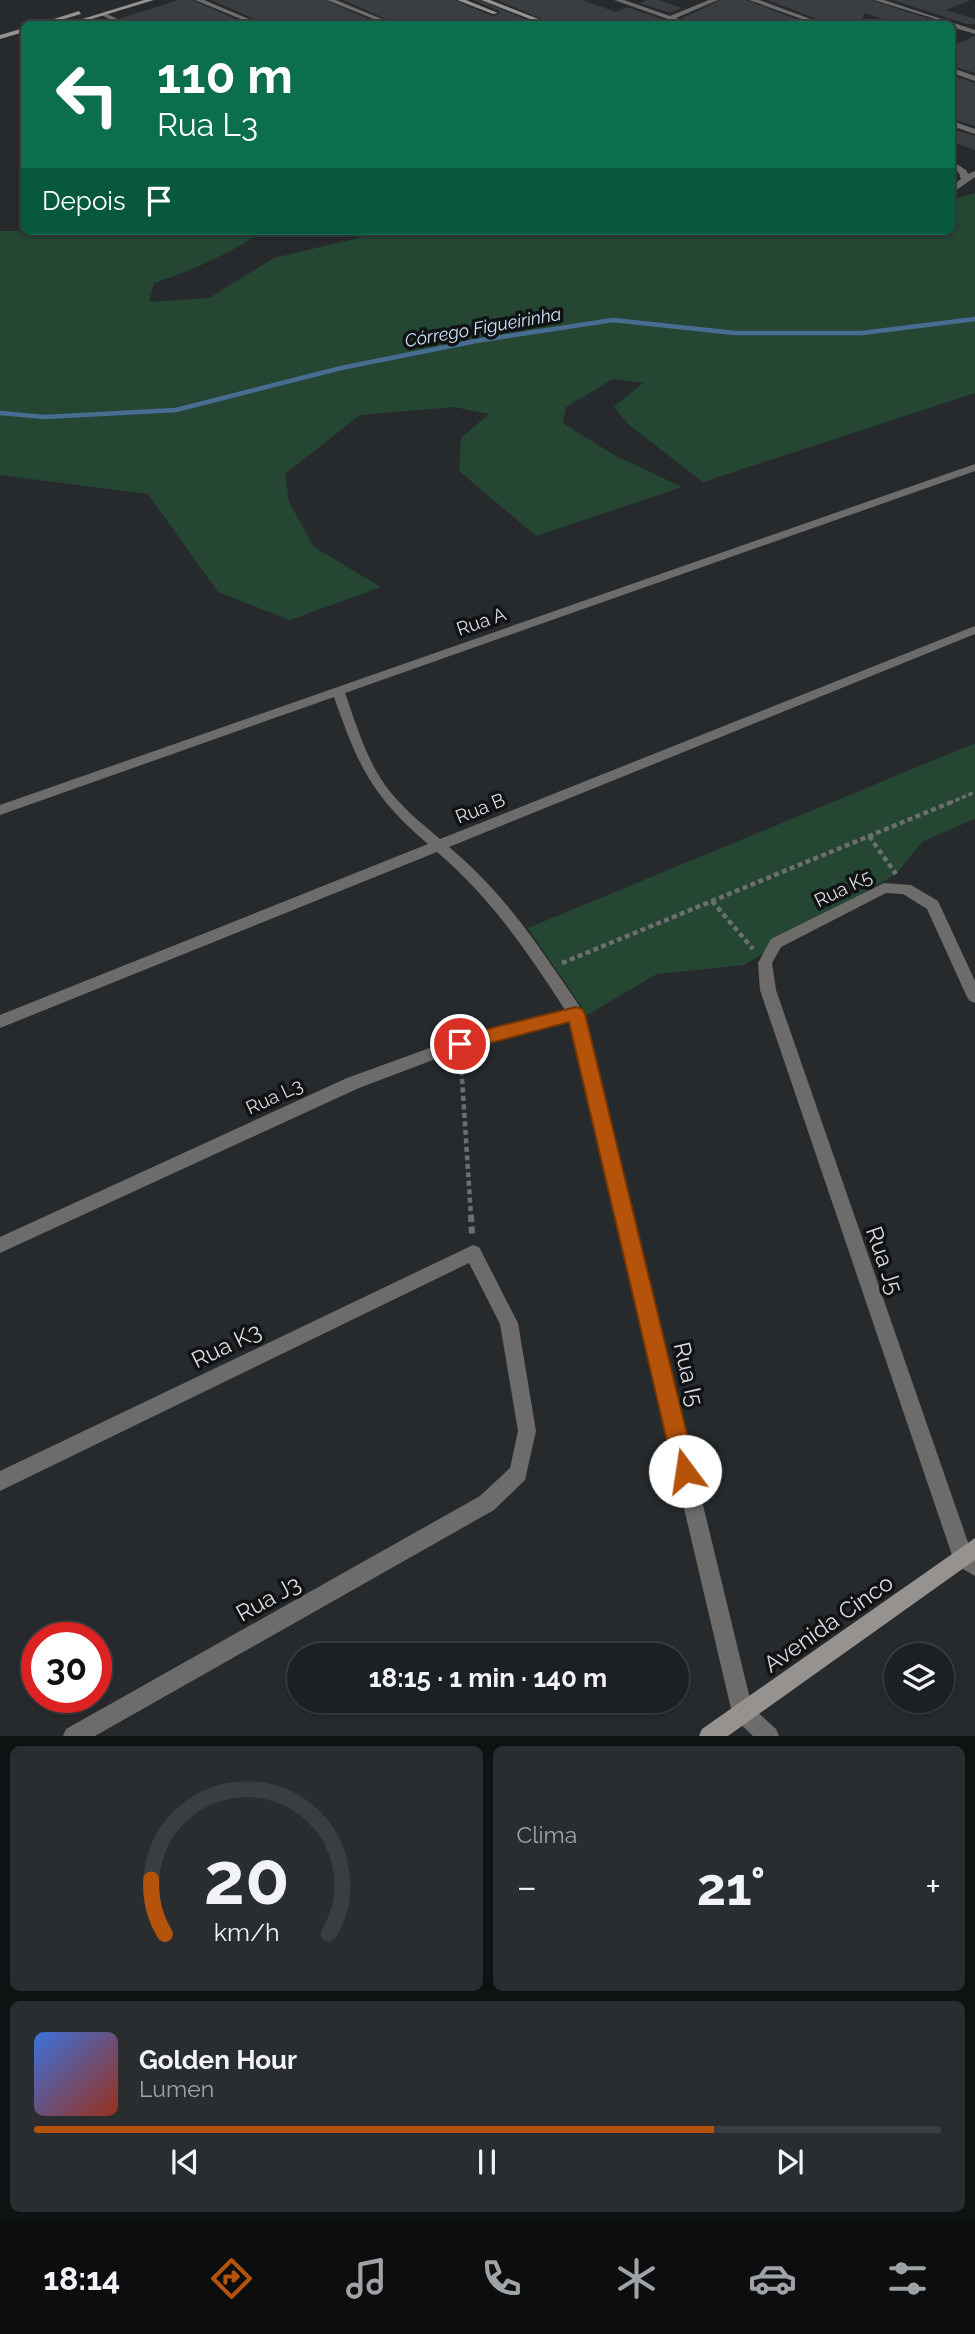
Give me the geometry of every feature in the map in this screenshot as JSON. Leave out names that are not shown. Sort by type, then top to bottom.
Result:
[{"type":"street","points":[[51,21],[124,0]]},
{"type":"street","points":[[79,21],[151,0]]},
{"type":"street","points":[[198,0],[250,21]]},
{"type":"street","points":[[330,0],[383,21]]},
{"type":"street","points":[[460,0],[515,21]]},
{"type":"street","points":[[484,0],[540,21]]},
{"type":"street","points":[[617,0],[678,21]]},
{"type":"street","points":[[670,18],[715,0]]},
{"type":"street","points":[[752,0],[812,21]]},
{"type":"street","points":[[877,0],[940,21]]},
{"type":"street","points":[[103,14],[118,21]]},
{"type":"street","points":[[955,26],[975,32]]},
{"type":"street","points":[[0,37],[21,31]]},
{"type":"street","points":[[0,45],[21,39]]},
{"type":"street","points":[[955,71],[975,79]]},
{"type":"street","points":[[955,124],[975,132]]},
{"type":"street","points":[[955,164],[975,166]]},
{"type":"street","points":[[955,165],[963,172],[965,179]]},
{"type":"street","points":[[955,187],[975,173]]},
{"type":"street","name":"Rua A","points":[[0,810],[975,467]]},
{"type":"street","name":"Rua B","points":[[0,1022],[975,630]]},
{"type":"street","name":"Rua I5","points":[[338,692],[358,743],[381,789],[437,847],[474,877],[527,940],[576,1014],[743,1713]]},
{"type":"street","name":"Rua K5","points":[[765,963],[776,943],[884,888],[906,889]]},
{"type":"street","points":[[906,889],[933,905],[975,997]]},
{"type":"street","name":"Rua J5","points":[[765,963],[768,990],[971,1558]]},
{"type":"street","name":"Rua L3","points":[[0,1245],[353,1083],[460,1044],[576,1014]]},
{"type":"street","name":"Rua K3","points":[[0,1481],[473,1253]]},
{"type":"street","name":"Rua J3","points":[[73,1735],[487,1503],[518,1473],[527,1431],[509,1323],[473,1253]]},
{"type":"street","name":"Avenida Cinco","points":[[709,1735],[971,1558]]},
{"type":"street","points":[[743,1713],[769,1735]]},
{"type":"path","points":[[547,970],[975,792]]},
{"type":"path","points":[[869,836],[906,889]]},
{"type":"path","points":[[712,901],[765,963]]},
{"type":"path","points":[[460,1044],[473,1253]]},
{"type":"green space","points":[[975,193],[975,393],[703,482],[629,425],[614,407],[643,383],[613,379],[566,407],[563,423],[614,455],[682,487],[536,536],[459,471],[461,438],[489,414],[454,407],[360,415],[285,474],[289,502],[314,547],[381,587],[290,620],[218,592],[148,494],[0,475],[0,231],[21,231],[21,235],[257,235],[220,256],[154,283],[149,302],[209,298],[274,258],[371,235],[955,235],[955,199]]},
{"type":"green space","points":[[975,743],[975,819],[923,841],[896,874],[744,965],[657,974],[587,1015],[528,928]]},
{"type":"building","points":[[179,0],[192,0],[240,21],[126,21],[121,18]]},
{"type":"building","points":[[211,0],[325,0],[373,21],[260,21]]},
{"type":"building","points":[[343,0],[454,0],[492,16],[500,14],[499,11],[473,0],[479,0],[530,21],[390,21]]},
{"type":"building","points":[[497,0],[582,0],[616,12],[627,7],[667,21],[547,21]]},
{"type":"building","points":[[659,0],[682,8],[670,13],[640,3]]},
{"type":"building","points":[[720,0],[746,0],[802,21],[688,21],[683,18]]},
{"type":"building","points":[[767,0],[871,0],[936,21],[889,21],[864,13],[863,21],[822,21]]},
{"type":"building","points":[[892,0],[971,0],[946,10],[975,19],[975,24],[967,24]]},
{"type":"building","points":[[975,36],[975,73],[955,67],[955,45]]},
{"type":"building","points":[[955,77],[975,83],[975,126],[955,120]]},
{"type":"building","points":[[955,130],[975,136],[975,150],[955,143]]},
{"type":"waterway","name":"Córrego Figueirinha","points":[[0,413],[45,417],[176,410],[341,368],[476,341],[613,320],[735,333],[862,333],[975,319]]},
{"type":"route","points":[[460,1044],[576,1014],[685,1471]]}]
